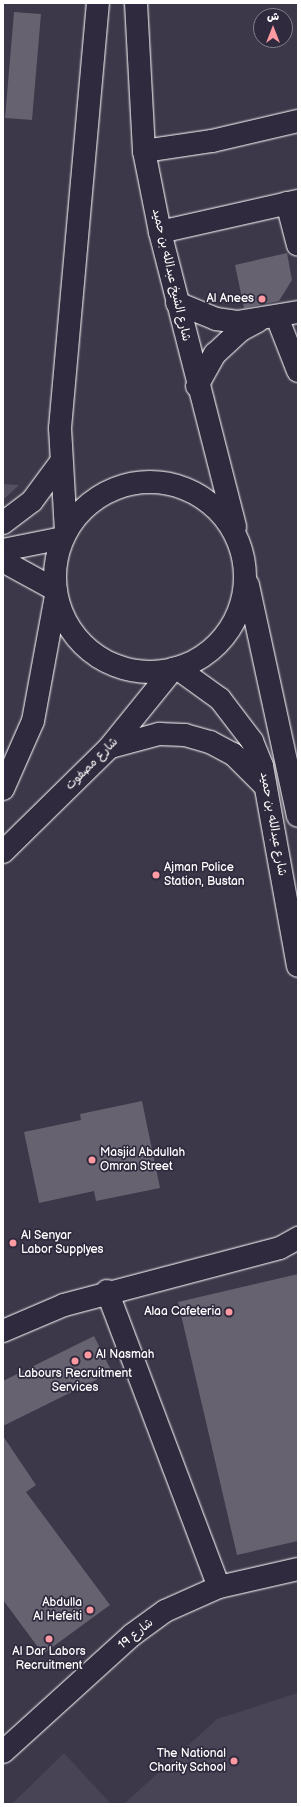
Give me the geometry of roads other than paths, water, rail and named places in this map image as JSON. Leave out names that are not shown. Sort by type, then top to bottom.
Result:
[{"type":"street","points":[[65,535],[60,463],[98,3]]},
{"type":"street","name":"شارع الشيخ عبدالله بن حميد","points":[[136,3],[144,151],[160,232],[197,386],[239,542]]},
{"type":"street","points":[[144,151],[212,141],[298,121]]},
{"type":"street","points":[[160,232],[292,202],[298,245]]},
{"type":"street","points":[[177,303],[216,318],[278,317]]},
{"type":"street","points":[[278,317],[298,371]]},
{"type":"street","points":[[197,386],[215,354],[241,330],[278,317]]},
{"type":"street","points":[[3,523],[32,501],[60,463]]},
{"type":"street","points":[[3,789],[33,721],[56,592],[55,572],[65,535],[82,510],[104,494],[129,484],[156,482],[182,487],[206,500],[226,518],[239,542]]},
{"type":"street","points":[[3,550],[65,535]]},
{"type":"street","name":"شارع عبدالله بن حميد","points":[[239,542],[298,816]]},
{"type":"street","points":[[3,561],[56,592],[72,630],[99,657],[122,668],[147,672],[175,669],[205,655],[228,633],[242,604],[246,573]]},
{"type":"street","name":"شارع عبدالله بن حميد","points":[[175,669],[220,699],[237,719],[252,741],[269,791],[298,966]]},
{"type":"street","name":"شارع مصفوت","points":[[3,852],[110,748],[175,669]]},
{"type":"street","points":[[110,748],[159,734],[185,735],[210,742],[253,771],[269,791]]},
{"type":"street","points":[[3,1331],[57,1307],[107,1291],[292,1246]]},
{"type":"street","points":[[107,1291],[219,1587]]},
{"type":"street","name":"شارع 19","points":[[3,1752],[144,1626],[183,1601],[219,1587],[298,1569]]},
{"type":"place","name":"Al Anees","points":[[262,299]]},
{"type":"place","name":"Ajman Police Station, Bustan","points":[[156,875]]},
{"type":"place","name":"Masjid Abdullah Omran Street","points":[[92,1160]]},
{"type":"place","name":"Al Senyar Labor Supplyes","points":[[13,1243]]},
{"type":"place","name":"Alaa Cafeteria","points":[[229,1312]]},
{"type":"place","name":"Al Nasmah","points":[[88,1355]]},
{"type":"place","name":"Labours Recruitment Services","points":[[75,1361]]},
{"type":"place","name":"Abdulla Al Hefeiti","points":[[90,1610]]},
{"type":"place","name":"Al Dar Labors Recruitment","points":[[49,1639]]},
{"type":"place","name":"The National Charity School","points":[[234,1761]]}]
